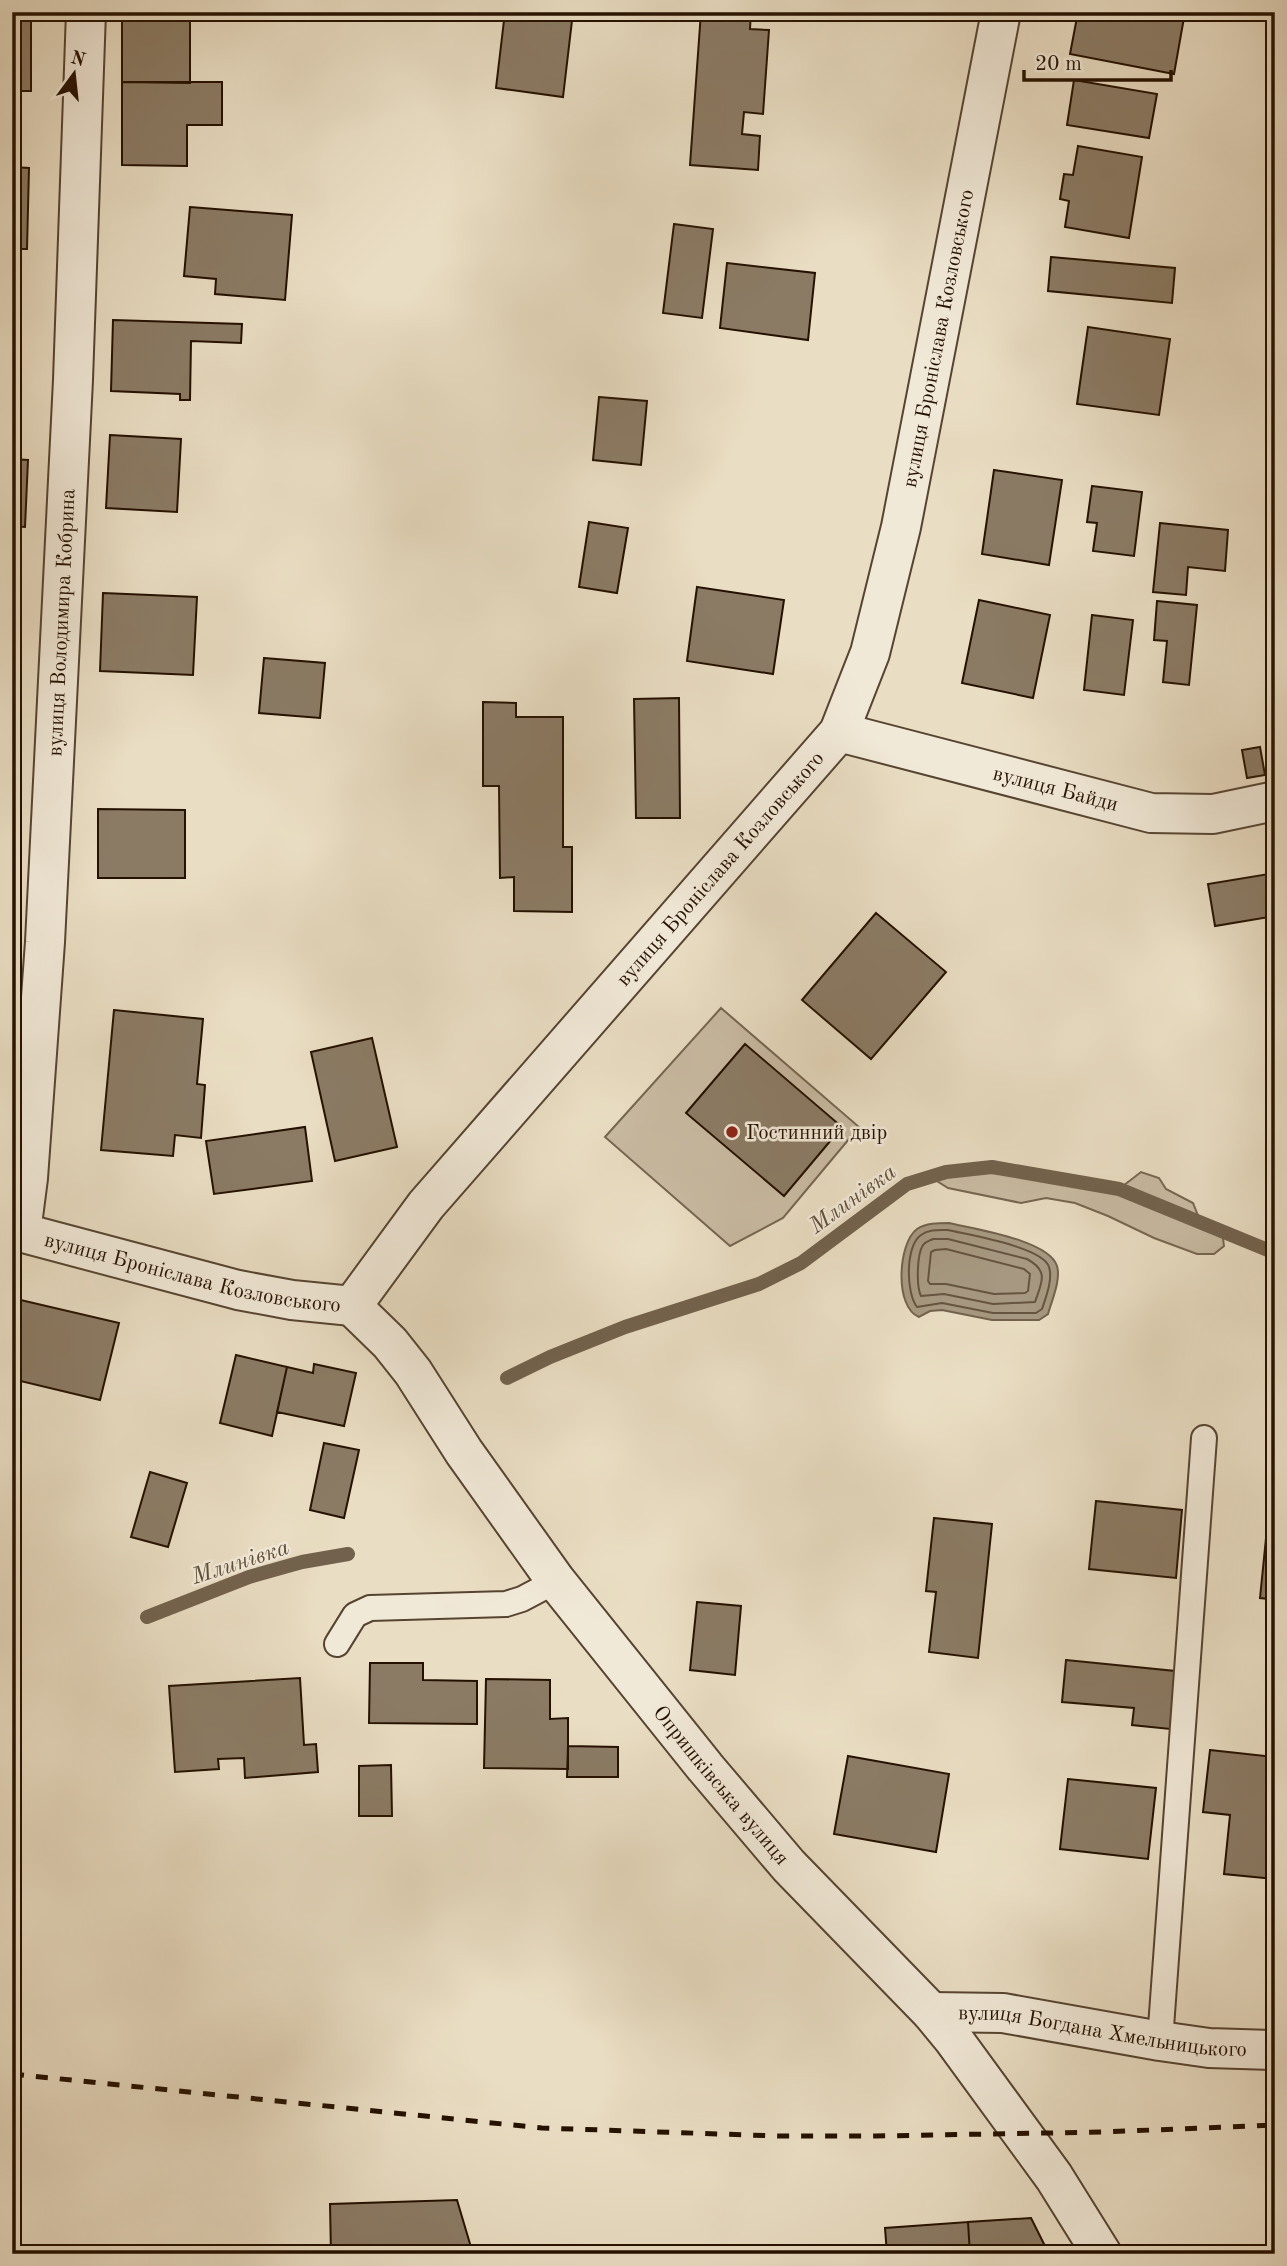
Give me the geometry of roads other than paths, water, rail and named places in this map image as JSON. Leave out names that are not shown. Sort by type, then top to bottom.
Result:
[{"type":"street","name":"вулиця Володимира Кобрина","points":[[17,1231],[28,1178],[45,942],[73,380],[86,12]]},
{"type":"street","name":"вулиця Броніслава Козловського","points":[[17,1231],[238,1290],[292,1300],[352,1306],[426,1205],[839,732],[870,653],[901,527],[1001,12]]},
{"type":"street","name":"вулиця Байди","points":[[839,732],[1151,813],[1213,814],[1275,801]]},
{"type":"street","name":"Опришківська вулиця","points":[[352,1306],[390,1343],[413,1371],[464,1452],[556,1581],[705,1767],[789,1866],[931,2012],[954,2040],[1054,2177],[1102,2254]]},
{"type":"street","name":"вулиця Богдана Хмельницького","points":[[931,2012],[1003,2013],[1209,2048],[1275,2050]]},
{"type":"lane","points":[[1160,2041],[1204,1438]]},
{"type":"lane","points":[[337,1644],[355,1615],[370,1608],[506,1604],[522,1599],[556,1581]]},
{"type":"water","points":[[949,1223],[1009,1237],[1040,1249],[1051,1257],[1057,1266],[1058,1277],[1048,1314],[1039,1320],[992,1320],[942,1310],[930,1311],[919,1317],[911,1311],[902,1288],[906,1247],[917,1229],[932,1224]]},
{"type":"waterway","name":"Млинівка","points":[[507,1378],[550,1357],[625,1327],[759,1284],[801,1263],[907,1184],[946,1172],[992,1167],[1119,1189],[1275,1253]]},
{"type":"waterway","name":"Млинівка","points":[[147,1617],[249,1577],[302,1562],[348,1554]]},
{"type":"railway","points":[[12,2074],[542,2128],[778,2136],[876,2136],[1103,2132],[1275,2125]]},
{"type":"place","name":"Гостинний двір","points":[[732,1132]]}]
